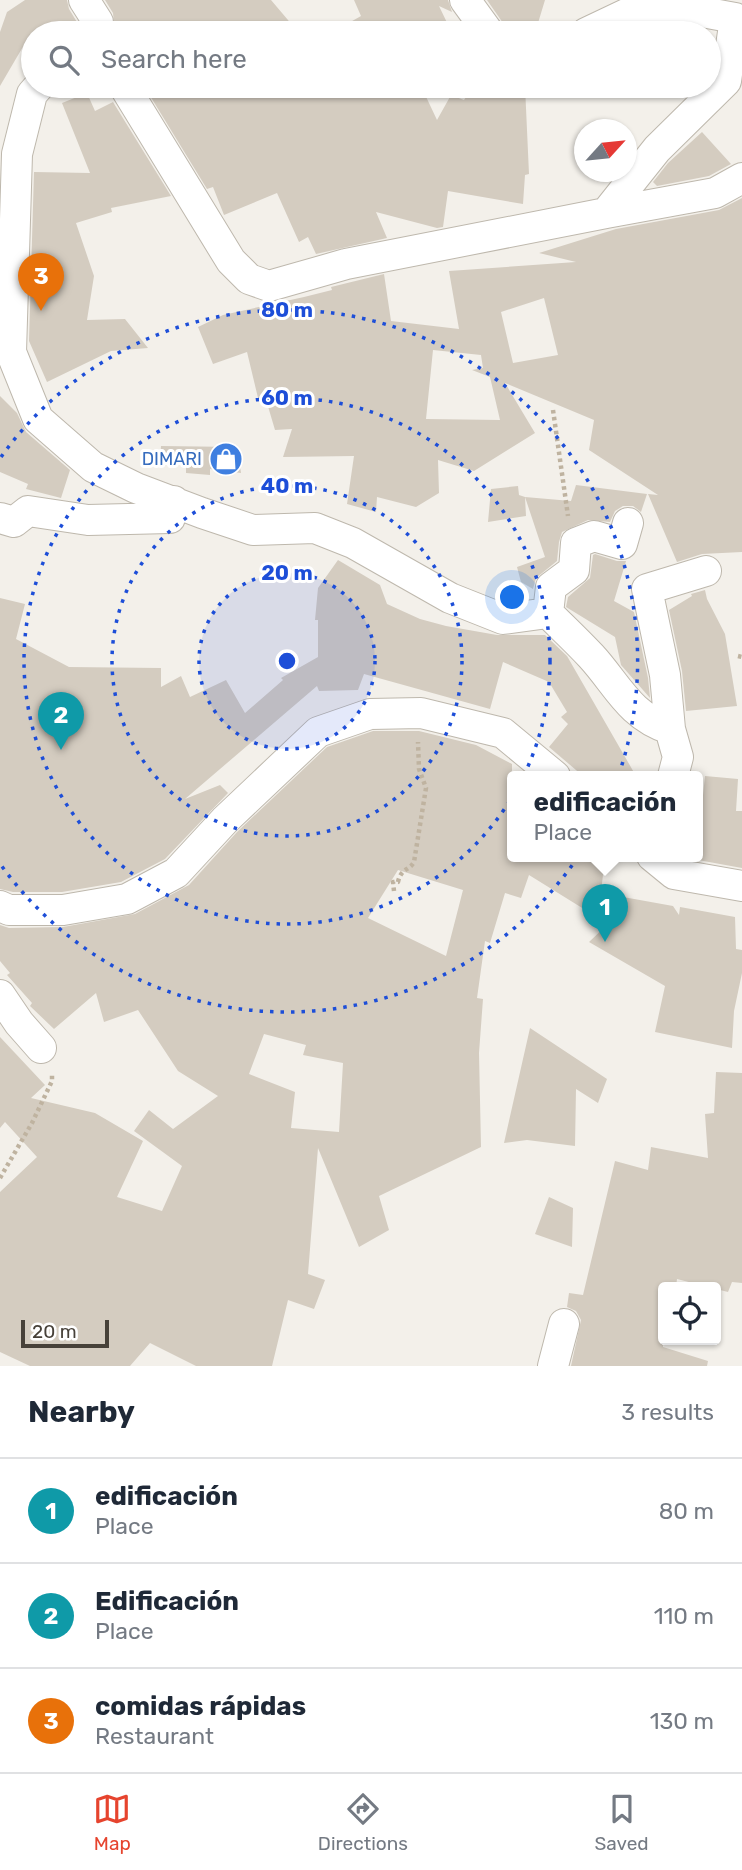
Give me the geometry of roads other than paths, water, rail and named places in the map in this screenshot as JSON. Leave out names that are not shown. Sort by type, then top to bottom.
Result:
[{"type":"street","points":[[85,0],[97,21]]},
{"type":"street","points":[[465,0],[480,21]]},
{"type":"street","points":[[611,21],[626,14],[680,8],[737,9],[726,81],[721,86]]},
{"type":"street","points":[[31,98],[17,154],[10,352],[38,419],[93,467],[136,488],[253,530],[315,528],[353,543],[450,598],[503,619],[548,613]]},
{"type":"street","points":[[131,98],[231,261],[249,279],[269,286],[346,264],[715,193],[742,177]]},
{"type":"street","points":[[606,214],[657,149],[709,98]]},
{"type":"street","points":[[0,518],[14,522],[29,512],[88,520],[170,519],[174,501]]},
{"type":"street","points":[[548,613],[551,587],[574,570],[576,544],[594,536],[622,544],[628,523]]},
{"type":"street","points":[[674,771],[678,757],[670,729],[665,675],[647,589],[706,570]]},
{"type":"street","points":[[548,613],[593,658],[622,698],[658,725],[670,729]]},
{"type":"street","points":[[0,906],[9,911],[64,910],[127,899],[176,873],[225,820],[318,732],[370,714],[421,713],[503,733],[549,771]]},
{"type":"street","points":[[659,862],[674,874],[742,886]]},
{"type":"street","points":[[0,995],[19,1023],[41,1048]]},
{"type":"street","points":[[553,1366],[564,1324]]},
{"type":"place","name":"comidas rápidas","points":[[41,311]]},
{"type":"place","name":"DIMARI","points":[[226,459]]},
{"type":"place","name":"Edificación","points":[[61,750]]},
{"type":"place","name":"edificación","points":[[605,942]]}]
